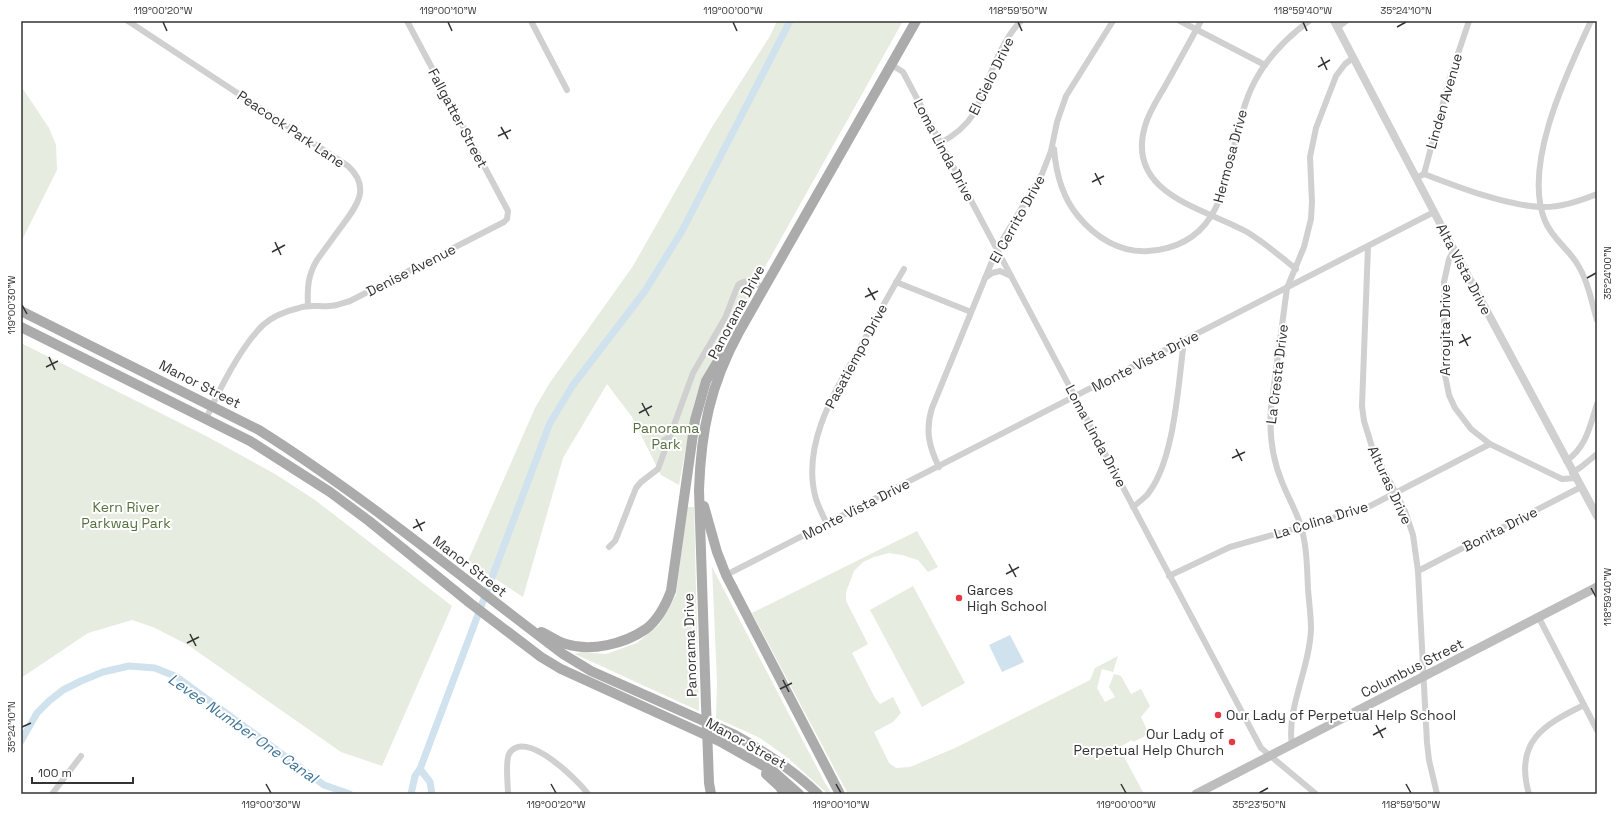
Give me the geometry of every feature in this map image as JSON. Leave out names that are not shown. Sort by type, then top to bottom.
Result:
[{"type":"main road","name":"Panorama Drive","points":[[711,794],[709,783],[699,490],[700,458],[706,418],[715,385],[733,343],[916,21]]},
{"type":"main road","points":[[528,628],[543,633],[565,644],[588,648],[634,636],[646,628],[662,609],[671,591],[695,420],[703,389],[706,381],[762,291]]},
{"type":"main road","name":"Manor Street","points":[[21,311],[259,430],[362,499],[478,590],[563,654],[591,671],[750,743],[786,766],[818,794]]},
{"type":"main road","name":"Manor Street","points":[[21,327],[250,442],[330,492],[541,657],[561,669],[719,741],[774,772],[799,794]]},
{"type":"main road","points":[[699,490],[717,552],[726,575],[840,794]]},
{"type":"main road","name":"Columbus Street","points":[[1196,794],[1597,587]]},
{"type":"main road","points":[[747,756],[779,786],[785,794]]},
{"type":"street","name":"Peacock Park Lane","points":[[128,21],[348,166],[357,176],[360,190],[358,202],[316,260],[312,268],[307,288],[308,306]]},
{"type":"street","name":"Fallgatter Street","points":[[407,21],[508,211],[508,215]]},
{"type":"street","points":[[531,21],[567,90]]},
{"type":"street","name":"El Cielo Drive","points":[[940,143],[955,135],[970,121],[1003,46],[1009,36],[1022,21]]},
{"type":"street","name":"El Cerrito Drive","points":[[939,467],[929,446],[928,426],[930,416],[997,249],[1042,174],[1050,156],[1057,122],[1066,96],[1113,21]]},
{"type":"street","points":[[1180,21],[1265,65]]},
{"type":"street","points":[[1201,21],[1149,115],[1145,125],[1142,146],[1146,166],[1151,176],[1164,191],[1173,197],[1259,240],[1296,269]]},
{"type":"street","name":"Hermosa Drive","points":[[1054,137],[1057,175],[1067,200],[1083,222],[1101,238],[1111,244],[1145,252],[1168,248],[1198,232],[1212,216],[1223,192],[1245,101],[1265,65],[1287,39],[1309,21]]},
{"type":"street","points":[[1336,24],[1346,21]]},
{"type":"street","name":"Linden Avenue","points":[[1420,176],[1450,77],[1469,21]]},
{"type":"street","points":[[1591,21],[1562,88],[1544,138],[1539,171],[1541,207],[1545,220],[1550,231],[1575,261],[1581,271],[1586,281],[1597,320]]},
{"type":"street","name":"Alta Vista Drive","points":[[1336,24],[1353,58],[1420,176],[1434,212],[1574,476],[1597,516]]},
{"type":"street","name":"La Cresta Drive","points":[[1292,744],[1290,733],[1291,719],[1307,659],[1311,627],[1306,552],[1301,527],[1277,468],[1271,437],[1271,408],[1287,288],[1304,248],[1311,219],[1312,202],[1310,157],[1316,128],[1336,76],[1345,64],[1353,58]]},
{"type":"street","name":"Loma Linda Drive","points":[[892,65],[902,72],[1076,397],[1261,748],[1316,794]]},
{"type":"street","points":[[1420,176],[1482,194],[1541,207],[1574,202],[1597,194]]},
{"type":"street","name":"Monte Vista Drive","points":[[726,575],[1076,397],[1434,212]]},
{"type":"street","name":"Denise Avenue","points":[[308,306],[329,306],[350,301],[504,222],[508,215]]},
{"type":"street","name":"Alturas Drive","points":[[1368,246],[1362,406],[1364,421],[1372,448],[1405,511],[1414,535],[1418,571],[1428,749],[1437,794]]},
{"type":"street","name":"Arroyita Drive","points":[[1454,250],[1449,259],[1444,282],[1444,370],[1445,382],[1455,408],[1471,430],[1490,444],[1562,479],[1574,476]]},
{"type":"street","name":"Pasatiempo Drive","points":[[827,524],[816,498],[813,479],[814,457],[822,423],[835,392],[904,269]]},
{"type":"street","points":[[984,279],[992,273],[1000,271],[1012,277]]},
{"type":"street","points":[[608,547],[615,541],[636,488],[641,482],[658,469],[692,373],[725,318],[738,285],[746,281],[762,291]]},
{"type":"street","points":[[896,282],[971,312]]},
{"type":"street","points":[[206,419],[246,347],[256,333],[264,325],[281,314],[308,306]]},
{"type":"street","points":[[1133,506],[1147,495],[1157,478],[1165,459],[1172,430],[1184,341]]},
{"type":"street","points":[[1566,461],[1575,455],[1585,442],[1597,404]]},
{"type":"street","points":[[658,444],[669,436]]},
{"type":"street","name":"La Colina Drive","points":[[1169,576],[1224,549],[1358,511],[1490,444]]},
{"type":"street","points":[[1574,476],[1597,454]]},
{"type":"street","name":"Bonita Drive","points":[[1418,571],[1581,487]]},
{"type":"street","points":[[1539,618],[1597,730]]},
{"type":"street","points":[[1529,794],[1525,775],[1525,766],[1531,746],[1536,737],[1550,723],[1584,705]]},
{"type":"street","points":[[508,794],[507,759],[516,747],[521,746],[528,747],[565,769],[588,794]]},
{"type":"street","points":[[52,794],[81,756]]},
{"type":"green space","name":"Panorama Park","points":[[777,21],[903,21],[701,382],[694,404],[679,485],[661,475],[632,417],[607,384],[563,458],[523,597],[468,561],[535,408],[549,384],[633,266],[712,127],[770,36]]},
{"type":"green space","points":[[21,77],[23,89],[49,128],[56,145],[57,170],[21,242]]},
{"type":"green space","name":"Kern River Parkway Park","points":[[21,343],[208,437],[275,474],[315,500],[452,606],[382,766],[341,752],[188,645],[153,627],[132,620],[88,633],[21,678]]},
{"type":"green space","points":[[687,507],[694,507],[699,711],[575,654],[582,652],[606,654],[637,643],[659,625],[676,595]]},
{"type":"green space","points":[[917,531],[938,567],[928,572],[918,560],[902,555],[889,553],[874,557],[863,562],[854,571],[846,592],[846,601],[868,644],[852,653],[875,698],[880,704],[893,697],[901,713],[893,722],[874,732],[889,763],[896,768],[910,767],[955,748],[1090,680],[1095,668],[1118,656],[1113,672],[1102,669],[1097,688],[1105,702],[1115,697],[1109,687],[1114,674],[1121,676],[1131,694],[1141,689],[1150,706],[1141,717],[1149,734],[1133,742],[1132,740],[1122,746],[1125,753],[1123,755],[1144,794],[848,794],[752,613]]},
{"type":"green space","points":[[712,567],[832,794],[828,794],[788,758],[760,738],[716,718],[717,680]]},
{"type":"green space","points":[[913,586],[965,683],[922,707],[870,610]]},
{"type":"water","points":[[1010,635],[1024,662],[1002,672],[989,645]]},
{"type":"waterway","points":[[411,794],[415,776],[420,769],[550,423],[573,385],[645,291],[682,231],[790,21]]},
{"type":"waterway","name":"Levee Number One Canal","points":[[21,741],[37,713],[63,690],[103,672],[129,666],[155,668],[177,677],[324,785],[350,794]]},
{"type":"waterway","points":[[420,769],[430,782],[432,794]]},
{"type":"place","name":"Garces High School","points":[[959,598]]},
{"type":"place","name":"Our Lady of Perpetual Help School","points":[[1218,715]]},
{"type":"place","name":"Our Lady of Perpetual Help Church","points":[[1232,742]]}]
